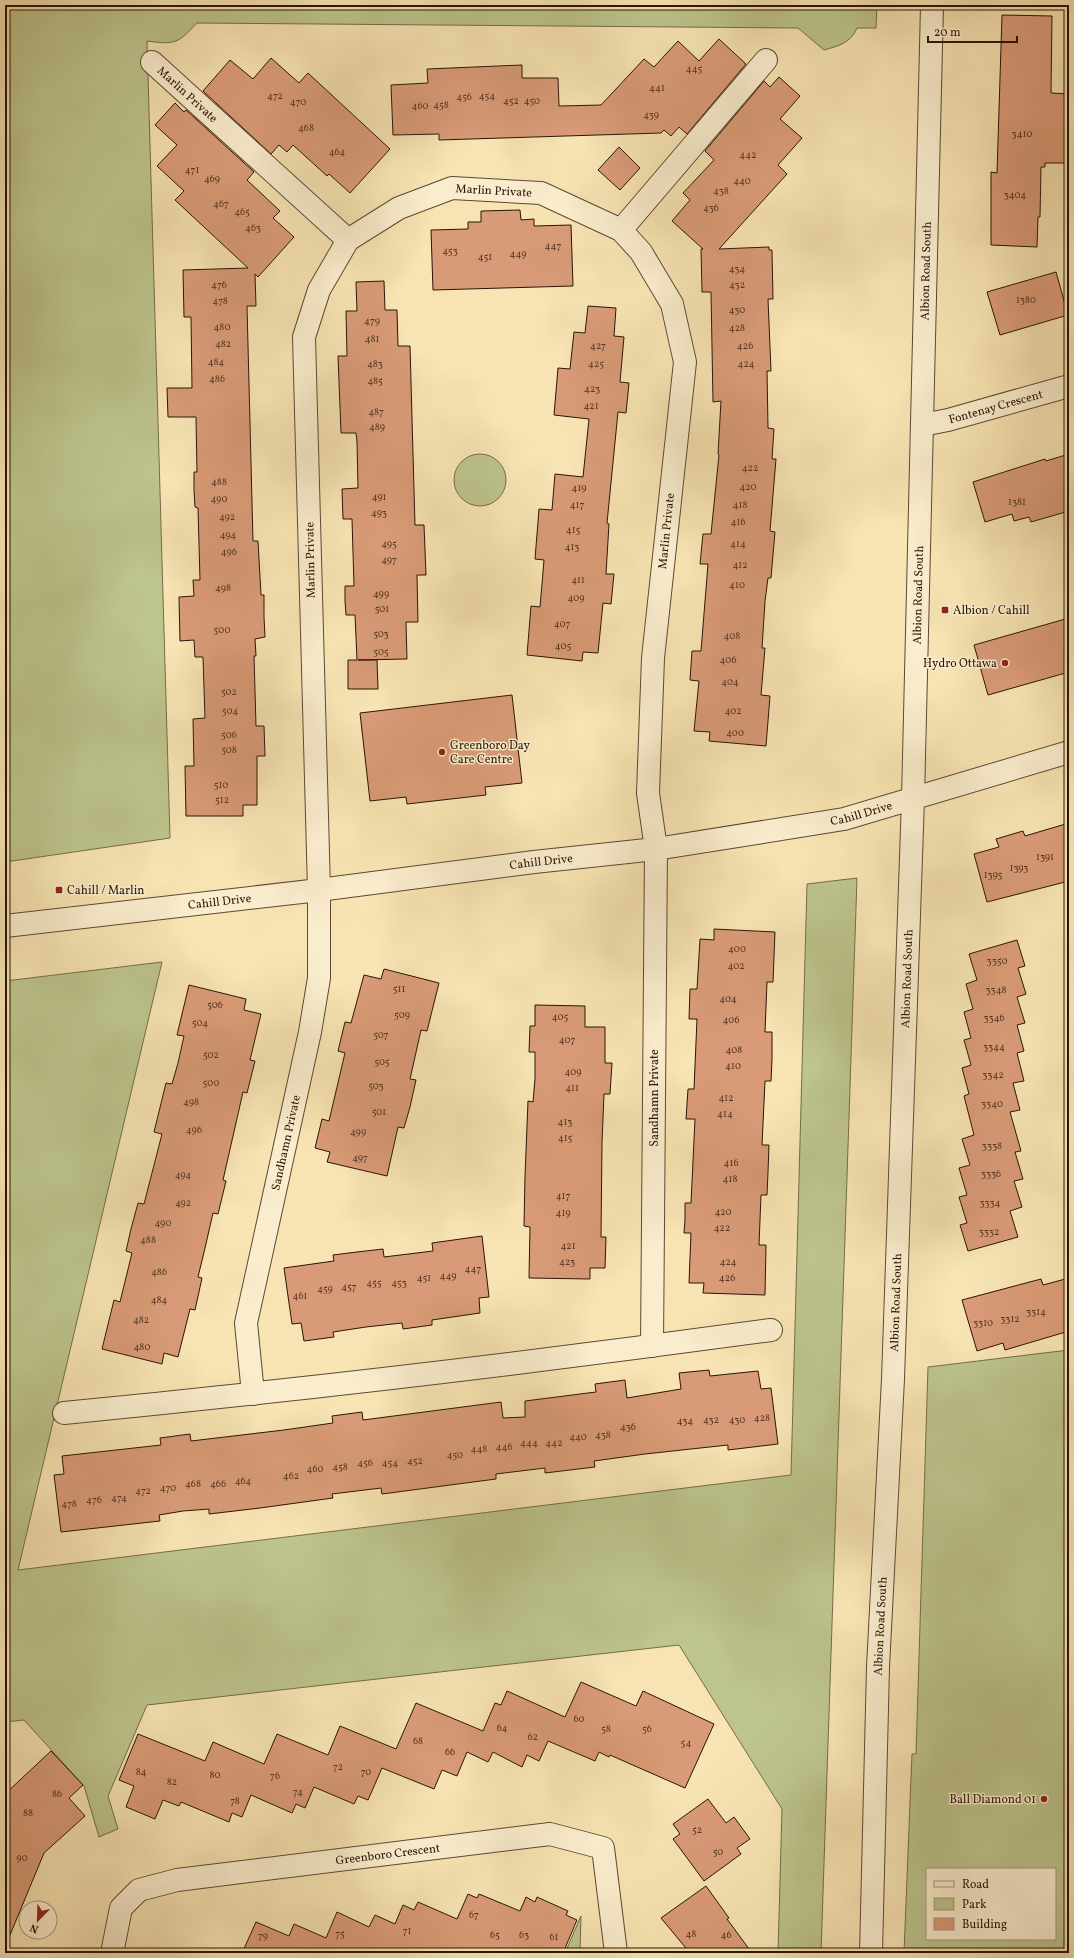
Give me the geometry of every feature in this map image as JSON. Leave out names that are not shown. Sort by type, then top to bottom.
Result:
[{"type":"street","name":"Albion Road South","points":[[871,1953],[878,1666],[893,1379],[912,799],[932,5]]},
{"type":"street","points":[[621,230],[766,60]]},
{"type":"street","name":"Marlin Private","points":[[152,62],[348,240]]},
{"type":"street","name":"Marlin Private","points":[[319,890],[304,337],[319,290],[348,240],[399,208],[452,188],[541,193],[621,230],[641,252],[672,304],[685,362],[652,658],[648,792],[656,849]]},
{"type":"street","name":"Fontenay Crescent","points":[[922,426],[1069,386]]},
{"type":"street","name":"Cahill Drive","points":[[5,926],[319,890],[534,862],[656,849],[844,819],[1069,752]]},
{"type":"street","name":"Sandhamn Private","points":[[652,1346],[656,849]]},
{"type":"street","name":"Sandhamn Private","points":[[253,1394],[246,1323],[314,1008],[319,978],[319,890]]},
{"type":"street","points":[[64,1413],[253,1394],[652,1346],[770,1330]]},
{"type":"street","name":"Greenboro Crescent","points":[[112,1953],[121,1908],[139,1890],[146,1888],[177,1880],[550,1834],[603,1848],[616,1953]]},
{"type":"green space","points":[[5,5],[877,5],[876,28],[857,28],[851,37],[844,43],[824,50],[798,28],[197,23],[185,35],[176,41],[164,43],[147,41],[170,838],[5,862]]},
{"type":"green space","points":[[480,454],[490,456],[498,462],[504,470],[506,480],[504,490],[498,498],[490,504],[480,506],[470,504],[462,498],[456,490],[454,480],[456,470],[462,462],[470,456]]},
{"type":"green space","points":[[857,878],[821,1953],[778,1953],[782,1809],[679,1645],[147,1705],[108,1796],[118,1829],[99,1837],[84,1786],[24,1720],[5,1722],[5,981],[162,962],[18,1570],[791,1475],[807,884]]},
{"type":"green space","points":[[1069,1350],[1069,1953],[904,1953],[912,1754],[916,1754],[928,1367]]},
{"type":"green space","points":[[581,1916],[580,1953],[565,1953]]},
{"type":"building","points":[[1002,15],[1052,16],[1051,93],[1069,94],[1069,163],[1045,163],[1045,167],[1041,167],[1040,217],[1038,217],[1037,247],[991,245],[991,172],[997,173]]},
{"type":"building","points":[[719,39],[746,64],[687,134],[679,127],[671,136],[664,130],[661,133],[439,140],[439,134],[393,135],[391,85],[428,83],[427,69],[522,65],[522,78],[558,78],[559,106],[601,105],[644,59],[654,67],[678,41],[699,61]]},
{"type":"building","points":[[271,58],[299,83],[308,73],[390,149],[350,193],[329,174],[327,176],[293,145],[287,152],[279,145],[271,154],[203,91],[230,60],[253,79]]},
{"type":"building","points":[[779,77],[800,96],[780,119],[802,138],[778,165],[787,174],[719,249],[769,247],[769,250],[772,250],[773,299],[768,299],[771,371],[767,371],[768,428],[774,429],[772,459],[776,459],[770,531],[775,532],[771,578],[768,578],[765,601],[762,648],[765,648],[761,695],[770,696],[766,746],[709,741],[710,732],[694,731],[699,681],[690,680],[692,651],[701,651],[708,564],[700,564],[703,534],[711,534],[719,455],[721,401],[713,402],[711,292],[702,292],[701,249],[703,249],[672,221],[690,200],[683,193],[714,160],[705,151],[764,81],[770,87]]},
{"type":"building","points":[[175,103],[184,112],[186,110],[254,172],[247,180],[280,211],[273,218],[294,237],[258,277],[255,274],[256,306],[247,306],[253,541],[258,541],[261,595],[264,595],[265,637],[255,639],[256,726],[264,726],[265,756],[257,756],[257,805],[243,805],[243,816],[186,816],[185,766],[194,766],[193,719],[205,718],[203,657],[195,657],[194,640],[180,641],[179,597],[194,596],[193,580],[200,580],[198,508],[195,507],[194,490],[194,472],[197,472],[196,417],[168,417],[167,388],[192,388],[191,317],[184,317],[183,270],[248,268],[175,200],[184,191],[157,166],[177,145],[155,125]]},
{"type":"building","points":[[619,147],[640,168],[620,190],[598,170]]},
{"type":"building","points":[[520,210],[521,220],[534,219],[534,226],[571,225],[573,286],[433,290],[431,230],[468,229],[468,222],[481,222],[481,211]]},
{"type":"building","points":[[1056,272],[1068,315],[1000,335],[987,292]]},
{"type":"building","points":[[384,281],[385,310],[397,310],[398,346],[410,346],[415,525],[424,525],[426,575],[417,575],[418,622],[406,622],[407,659],[358,660],[377,660],[378,689],[348,689],[348,660],[357,660],[355,615],[346,615],[345,601],[345,586],[354,586],[352,519],[343,519],[342,489],[358,488],[357,442],[356,433],[341,433],[338,356],[347,356],[346,311],[357,311],[356,282]]},
{"type":"building","points":[[588,306],[616,308],[614,336],[624,337],[620,382],[629,383],[626,413],[618,412],[607,523],[609,524],[606,574],[614,574],[611,604],[603,603],[598,653],[583,652],[582,661],[527,655],[531,606],[540,607],[544,560],[535,559],[539,509],[552,510],[555,474],[583,477],[589,419],[554,415],[558,368],[570,369],[574,332],[585,333]]},
{"type":"building","points":[[1069,454],[1069,511],[1031,522],[1029,517],[1014,521],[1012,514],[985,522],[973,482],[1045,459],[1046,461]]},
{"type":"building","points":[[1069,618],[1069,672],[988,695],[974,645]]},
{"type":"building","name":"Greenboro Day Care Centre","points":[[512,695],[522,783],[485,787],[486,795],[407,804],[406,797],[370,801],[360,713]]},
{"type":"building","points":[[1069,823],[1069,881],[987,902],[974,854],[999,847],[996,839],[1023,831],[1025,836]]},
{"type":"building","points":[[714,929],[775,932],[773,982],[767,982],[765,1032],[772,1032],[771,1081],[765,1081],[762,1145],[769,1145],[767,1195],[761,1195],[759,1245],[766,1245],[765,1295],[703,1293],[704,1283],[689,1283],[691,1233],[684,1233],[685,1203],[691,1203],[695,1119],[686,1119],[688,1089],[694,1089],[697,1019],[689,1019],[690,989],[697,989],[700,939],[714,940]]},
{"type":"building","points":[[1017,940],[1025,966],[1018,968],[1026,994],[1017,997],[1025,1023],[1017,1025],[1024,1051],[1017,1053],[1024,1081],[1013,1083],[1020,1110],[1010,1112],[1021,1151],[1015,1152],[1023,1179],[1014,1181],[1022,1207],[1010,1211],[1018,1237],[968,1251],[960,1225],[967,1223],[959,1197],[967,1195],[959,1168],[970,1165],[962,1139],[974,1135],[964,1096],[969,1094],[962,1068],[971,1065],[964,1040],[971,1038],[964,1012],[973,1009],[966,984],[977,980],[969,954]]},
{"type":"building","points":[[384,969],[439,983],[427,1031],[421,1030],[410,1079],[416,1080],[410,1107],[404,1128],[398,1127],[387,1176],[327,1162],[330,1152],[315,1148],[322,1119],[329,1121],[345,1053],[338,1051],[345,1022],[351,1023],[364,975],[381,979]]},
{"type":"building","points":[[189,985],[246,999],[244,1010],[261,1014],[250,1060],[255,1061],[247,1093],[243,1092],[223,1180],[226,1181],[218,1214],[213,1213],[198,1277],[202,1278],[195,1310],[190,1309],[178,1357],[164,1353],[162,1364],[102,1349],[114,1300],[120,1302],[132,1253],[126,1251],[131,1229],[138,1203],[144,1204],[162,1134],[154,1132],[166,1083],[172,1084],[178,1063],[184,1036],[177,1035]]},
{"type":"building","points":[[535,1005],[585,1006],[585,1027],[605,1027],[605,1063],[612,1063],[610,1094],[604,1094],[602,1143],[601,1237],[606,1237],[605,1268],[590,1268],[590,1279],[529,1278],[530,1227],[524,1226],[525,1176],[528,1101],[533,1102],[535,1079],[535,1052],[529,1052],[530,1026],[535,1026]]},
{"type":"building","points":[[482,1236],[489,1297],[479,1298],[480,1313],[432,1320],[432,1325],[403,1329],[402,1323],[333,1332],[334,1337],[304,1341],[301,1323],[292,1324],[284,1268],[334,1261],[333,1255],[383,1249],[384,1257],[433,1251],[432,1243]]},
{"type":"building","points":[[1069,1278],[1069,1331],[1005,1350],[1003,1343],[977,1351],[962,1300],[1041,1279],[1043,1285]]},
{"type":"building","points":[[709,1370],[710,1376],[758,1371],[761,1389],[771,1388],[778,1444],[728,1450],[728,1445],[645,1454],[594,1461],[595,1467],[545,1473],[545,1468],[496,1474],[496,1479],[382,1494],[381,1488],[332,1494],[333,1498],[209,1514],[209,1509],[183,1511],[159,1515],[160,1521],[61,1532],[54,1475],[64,1474],[62,1456],[161,1445],[160,1438],[190,1434],[191,1441],[333,1423],[332,1416],[362,1412],[363,1420],[501,1402],[503,1418],[525,1417],[525,1401],[596,1392],[595,1384],[625,1380],[627,1398],[681,1389],[679,1373]]},
{"type":"building","points":[[581,1682],[636,1706],[643,1691],[714,1724],[685,1788],[610,1755],[609,1757],[599,1752],[595,1761],[548,1741],[539,1761],[527,1755],[522,1767],[493,1752],[488,1762],[467,1752],[457,1776],[442,1770],[434,1789],[382,1768],[368,1800],[358,1796],[354,1804],[314,1787],[305,1808],[296,1804],[292,1813],[251,1795],[242,1817],[232,1813],[229,1822],[181,1802],[179,1806],[163,1800],[155,1819],[126,1807],[134,1786],[119,1780],[138,1734],[205,1761],[213,1742],[264,1764],[277,1734],[328,1755],[340,1726],[396,1749],[416,1703],[483,1731],[495,1703],[501,1705],[507,1691],[565,1717]]},
{"type":"building","points":[[51,1751],[83,1785],[69,1798],[85,1816],[44,1853],[24,1900],[18,1900],[18,1916],[5,1947],[5,1794]]},
{"type":"building","points":[[708,1799],[726,1823],[734,1817],[750,1839],[737,1848],[741,1854],[704,1881],[673,1839],[680,1834],[673,1824]]},
{"type":"building","points":[[706,1886],[729,1918],[727,1919],[752,1953],[690,1953],[661,1918]]},
{"type":"building","points":[[468,1894],[477,1898],[479,1894],[520,1911],[526,1897],[535,1902],[537,1897],[568,1911],[566,1915],[577,1920],[563,1953],[242,1953],[256,1922],[289,1936],[294,1924],[326,1938],[337,1912],[369,1927],[375,1915],[395,1924],[403,1905],[414,1910],[418,1902],[457,1919]]},
{"type":"place","name":"Albion / Cahill","points":[[945,610]]},
{"type":"place","name":"Hydro Ottawa","points":[[1005,663]]},
{"type":"place","name":"Greenboro Day Care Centre","points":[[442,752]]},
{"type":"place","name":"Cahill / Marlin","points":[[59,890]]},
{"type":"place","name":"Ball Diamond 01","points":[[1044,1799]]}]
